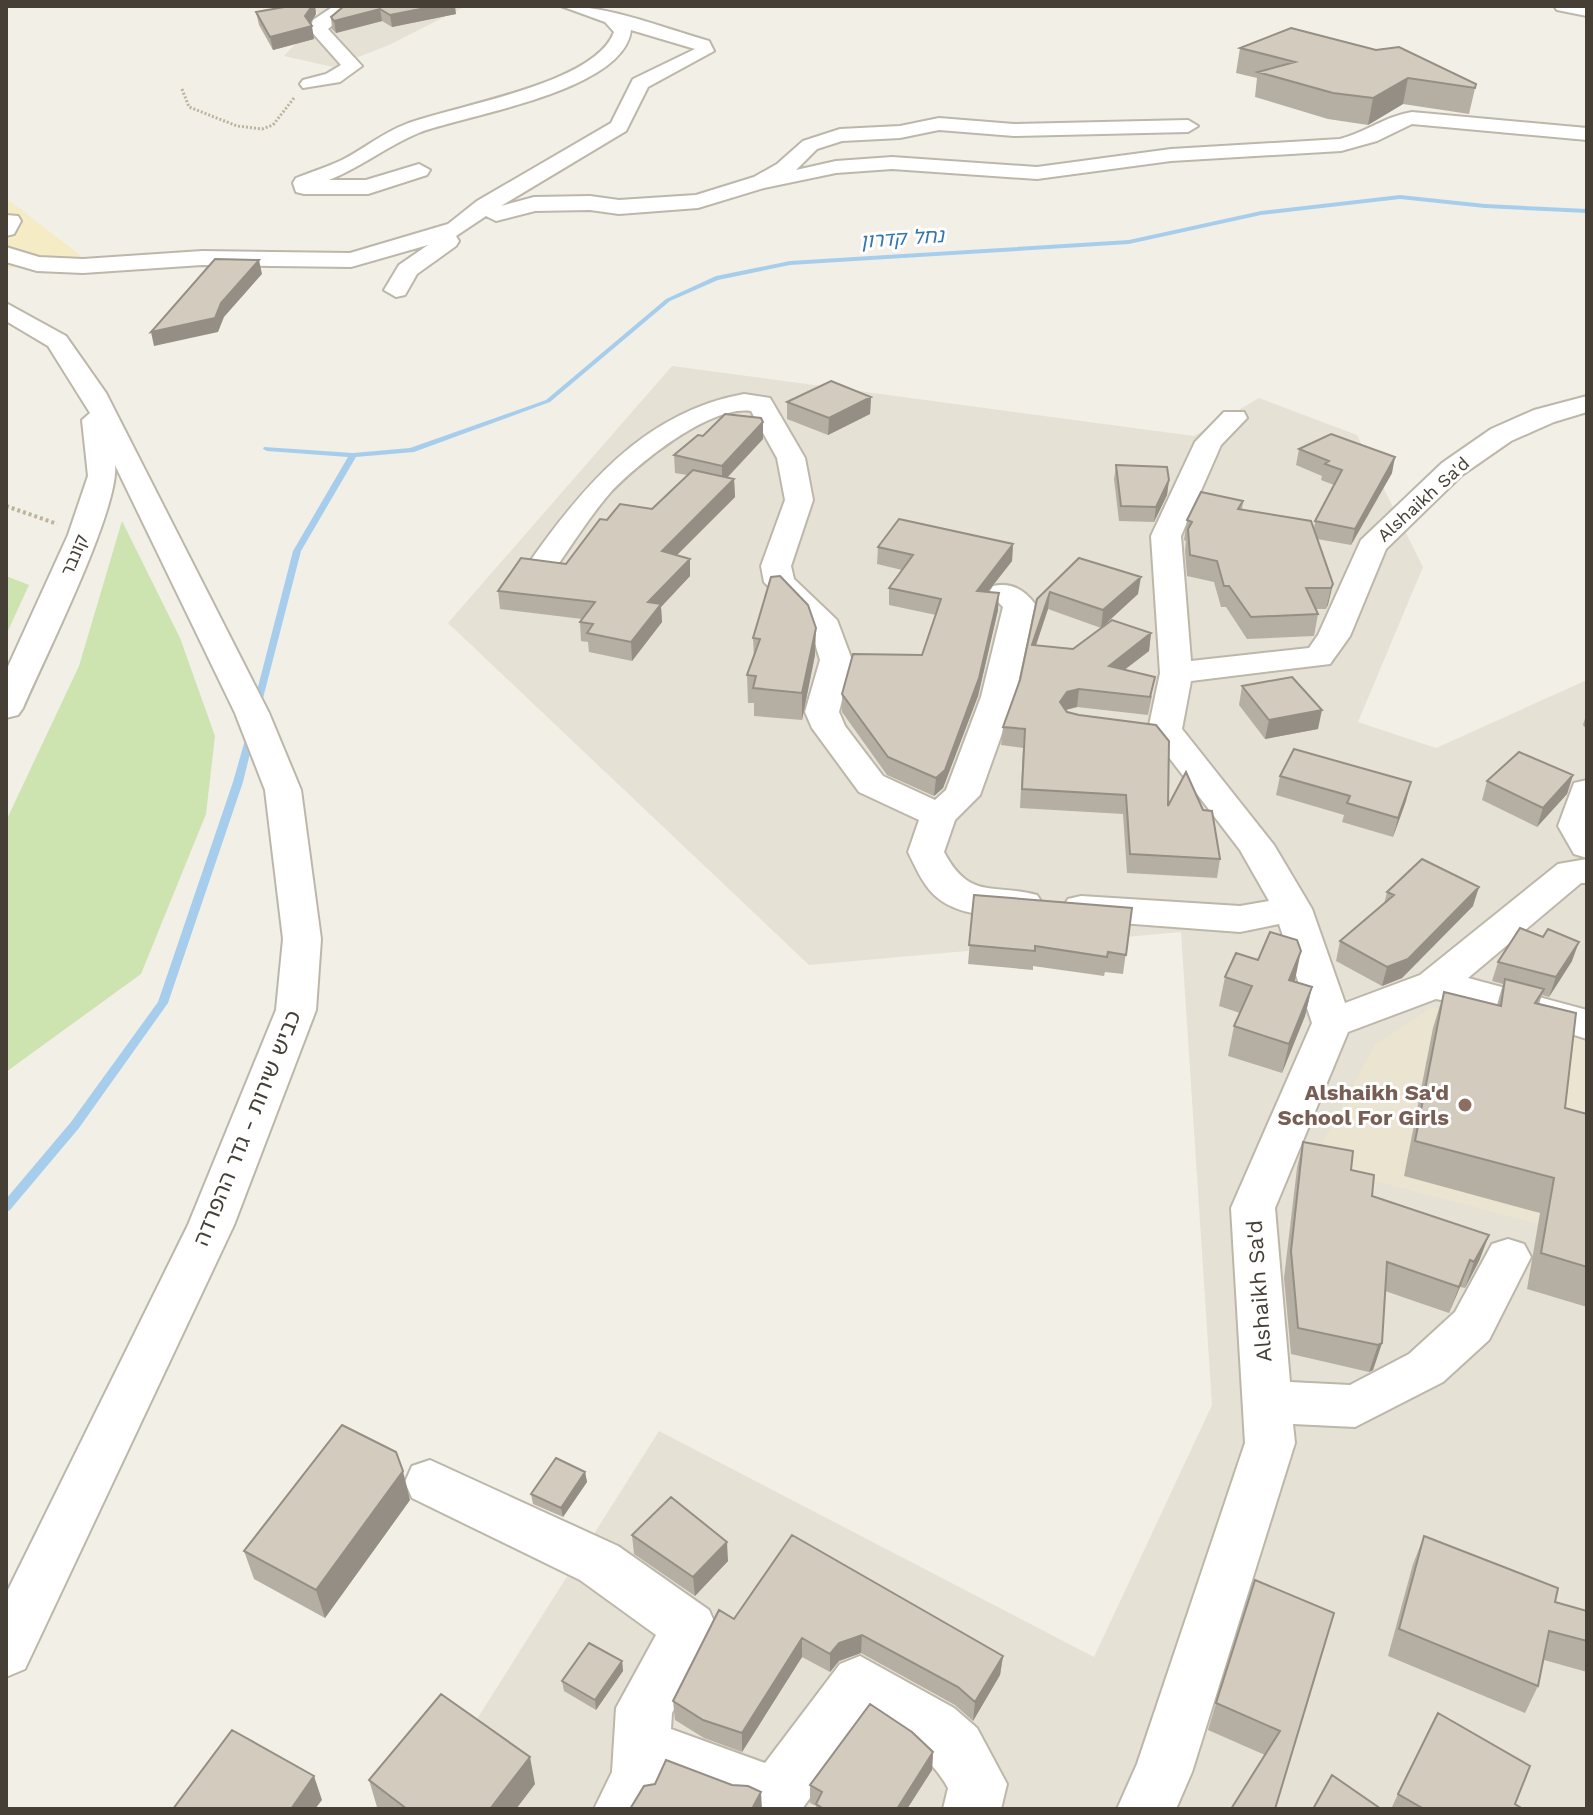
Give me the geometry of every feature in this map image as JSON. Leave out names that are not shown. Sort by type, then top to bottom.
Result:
[{"type":"street","points":[[310,84],[333,78],[352,66],[319,30],[319,24],[346,6]]},
{"type":"street","points":[[396,290],[407,270],[451,239],[456,229],[485,206],[544,175],[619,127],[640,83],[705,51],[702,45],[684,38],[570,6]]},
{"type":"street","points":[[1563,6],[1587,11]]},
{"type":"street","points":[[419,170],[368,187],[304,187],[304,183],[351,164],[416,127],[536,92],[580,74],[617,49],[623,31],[610,17]]},
{"type":"street","points":[[762,182],[774,184],[836,167],[892,163],[1037,173],[1171,155],[1327,147],[1370,137],[1399,120],[1412,118],[1587,134]]},
{"type":"street","points":[[6,254],[37,264],[83,266],[202,258],[351,260],[534,204],[660,205],[698,201],[762,182],[785,169],[810,145],[840,135],[900,132],[939,124],[1014,130],[1188,126]]},
{"type":"street","name":"כביש שירות - גדר ההפרדה","points":[[6,310],[57,341],[93,393],[252,713],[283,790],[302,939],[296,1010],[211,1225],[6,1651]]},
{"type":"street","name":"קונבר","points":[[6,708],[83,535],[102,476],[93,393]]},
{"type":"street","points":[[541,567],[607,479],[690,419],[747,399],[761,404],[791,458],[799,500],[776,566],[779,582],[826,627],[836,660],[822,712],[829,728],[871,784],[939,815]]},
{"type":"street","name":"Alshaikh Sa'd","points":[[1176,673],[1319,657],[1334,636],[1372,546],[1452,469],[1501,435],[1544,416],[1587,404]]},
{"type":"street","points":[[1234,418],[1209,442],[1166,536],[1176,673],[1150,728],[1256,845],[1293,909],[1332,1023],[1434,985],[1571,872],[1587,871]]},
{"type":"street","points":[[1004,593],[1019,604],[998,697],[962,795],[939,815],[926,852],[939,880],[955,896],[1240,919],[1293,909]]},
{"type":"street","points":[[1587,791],[1576,826],[1587,846]]},
{"type":"street","points":[[1434,985],[1508,1000],[1587,1025]]},
{"type":"street","name":"Alshaikh Sa'd","points":[[1146,1809],[1163,1772],[1270,1443],[1253,1208],[1332,1023]]},
{"type":"street","points":[[1268,1402],[1355,1406],[1426,1368],[1472,1326],[1508,1257]]},
{"type":"street","points":[[430,1482],[599,1563],[690,1628],[644,1708],[640,1778],[623,1809]]},
{"type":"street","points":[[642,1746],[776,1796],[860,1683],[934,1727],[957,1748],[978,1784],[972,1809]]},
{"type":"path","points":[[182,89],[189,107],[252,130],[276,124],[288,102],[310,84]]},
{"type":"path","points":[[6,506],[83,535]]},
{"type":"shaded area","points":[[311,6],[466,6],[389,45],[333,67],[284,56],[321,17]]},
{"type":"shaded area","points":[[672,366],[1194,436],[1259,398],[1357,435],[1423,567],[1358,722],[1436,748],[1587,680],[1587,1809],[420,1809],[659,1431],[1094,1657],[1212,1405],[1181,932],[809,965],[448,623]]},
{"type":"shaded area","name":"Alshaikh Sa'd School For Girls","points":[[1433,1007],[1491,1024],[1587,1035],[1587,1237],[1311,1164],[1375,1045]]},
{"type":"green space","points":[[122,521],[180,638],[215,736],[206,814],[141,974],[6,1072],[6,821],[79,666]]},
{"type":"green space","points":[[6,576],[29,585],[6,635]]},
{"type":"sand","points":[[6,198],[85,259],[46,261],[6,269]]},
{"type":"building","points":[[312,6],[305,16],[312,26],[270,37],[256,12]]},
{"type":"building","points":[[344,6],[436,6],[390,15],[380,9],[334,21],[331,17]]},
{"type":"building","points":[[1291,28],[1376,50],[1399,47],[1476,84],[1475,88],[1408,78],[1373,98],[1333,93],[1258,72],[1295,62],[1240,48]]},
{"type":"building","points":[[215,259],[259,260],[221,303],[215,318],[151,332]]},
{"type":"building","points":[[831,381],[871,397],[829,418],[787,402]]},
{"type":"building","points":[[725,414],[761,418],[763,422],[722,466],[674,455],[698,435],[703,436]]},
{"type":"building","points":[[1331,434],[1395,457],[1355,529],[1315,521],[1342,470],[1299,449]]},
{"type":"building","points":[[1116,465],[1167,467],[1169,480],[1156,507],[1121,506]]},
{"type":"building","points":[[693,470],[734,479],[662,551],[690,559],[648,602],[661,604],[631,642],[587,633],[593,624],[580,622],[595,602],[498,591],[521,558],[566,564],[600,519],[607,520],[620,504],[652,509]]},
{"type":"building","points":[[1201,492],[1243,501],[1238,509],[1311,521],[1333,584],[1331,588],[1306,588],[1318,614],[1251,617],[1229,586],[1224,586],[1217,561],[1190,555],[1188,529],[1192,522],[1187,520]]},
{"type":"building","points":[[899,519],[1013,544],[977,591],[999,593],[979,678],[945,770],[936,778],[888,757],[842,694],[853,654],[922,655],[941,599],[889,588],[913,555],[878,547]]},
{"type":"building","points":[[1079,558],[1141,577],[1103,610],[1050,592],[1032,645],[1073,649],[1112,620],[1151,633],[1109,666],[1155,677],[1150,697],[1079,689],[1067,692],[1060,702],[1067,712],[1079,715],[1156,725],[1169,741],[1168,806],[1186,772],[1203,810],[1212,811],[1220,859],[1130,854],[1126,795],[1022,789],[1025,729],[1003,727],[1020,680],[1037,599]]},
{"type":"building","points":[[780,576],[808,605],[816,628],[802,693],[753,688],[756,676],[747,675],[760,639],[753,638],[771,577]]},
{"type":"building","points":[[1292,677],[1322,710],[1269,720],[1242,686]]},
{"type":"building","points":[[1294,749],[1411,782],[1398,818],[1347,803],[1350,796],[1280,776]]},
{"type":"building","points":[[1519,752],[1573,775],[1543,808],[1487,781]]},
{"type":"building","points":[[1422,859],[1479,887],[1408,959],[1387,967],[1340,941],[1394,895],[1387,892]]},
{"type":"building","points":[[974,895],[1132,908],[1126,955],[1108,952],[1107,957],[1035,946],[1035,951],[969,945]]},
{"type":"building","points":[[1520,928],[1543,937],[1548,929],[1579,942],[1556,977],[1498,962]]},
{"type":"building","points":[[1270,932],[1297,940],[1301,951],[1289,980],[1312,987],[1289,1044],[1234,1026],[1252,986],[1225,977],[1236,953],[1258,960]]},
{"type":"building","points":[[1505,979],[1544,989],[1535,1003],[1576,1013],[1565,1108],[1587,1114],[1587,1267],[1541,1253],[1554,1178],[1415,1141],[1444,992],[1501,1006]]},
{"type":"building","points":[[1303,1142],[1353,1151],[1351,1170],[1374,1175],[1372,1196],[1489,1235],[1474,1262],[1470,1260],[1459,1287],[1387,1262],[1382,1343],[1378,1345],[1298,1328],[1291,1251]]},
{"type":"building","points":[[342,1425],[396,1452],[403,1471],[316,1590],[244,1551]]},
{"type":"building","points":[[556,1458],[585,1472],[561,1508],[531,1494]]},
{"type":"building","points":[[671,1497],[727,1542],[693,1577],[632,1535]]},
{"type":"building","points":[[792,1535],[1003,1656],[975,1702],[958,1687],[862,1635],[839,1643],[830,1654],[802,1638],[742,1733],[703,1720],[673,1701],[719,1610],[734,1619]]},
{"type":"building","points":[[1424,1536],[1558,1588],[1555,1602],[1587,1611],[1587,1641],[1549,1631],[1538,1686],[1399,1629]]},
{"type":"building","points":[[1255,1580],[1334,1613],[1275,1809],[1231,1809],[1280,1731],[1216,1703]]},
{"type":"building","points":[[589,1643],[622,1661],[595,1700],[562,1681]]},
{"type":"building","points":[[441,1694],[530,1757],[490,1809],[407,1809],[369,1780]]},
{"type":"building","points":[[870,1704],[912,1732],[933,1752],[897,1809],[824,1809],[816,1804],[822,1792],[810,1785]]},
{"type":"building","points":[[1438,1713],[1530,1766],[1515,1804],[1523,1809],[1424,1809],[1398,1794]]},
{"type":"building","points":[[232,1730],[314,1776],[291,1809],[173,1809]]},
{"type":"building","points":[[666,1760],[732,1785],[748,1786],[761,1792],[752,1809],[630,1809],[644,1786],[655,1784]]},
{"type":"building","points":[[1332,1775],[1381,1809],[1313,1809]]},
{"type":"waterway","name":"נחל קדרון","points":[[353,455],[411,450],[548,401],[668,300],[716,278],[790,263],[1129,242],[1261,213],[1400,197],[1485,206],[1587,211]]},
{"type":"waterway","name":"נחל קדרון","points":[[267,449],[353,455]]},
{"type":"waterway","points":[[257,706],[297,551],[353,455]]},
{"type":"waterway","points":[[6,1207],[75,1125],[163,1003],[238,782],[251,733]]},
{"type":"place","name":"Alshaikh Sa'd School For Girls","points":[[1465,1105]]}]
